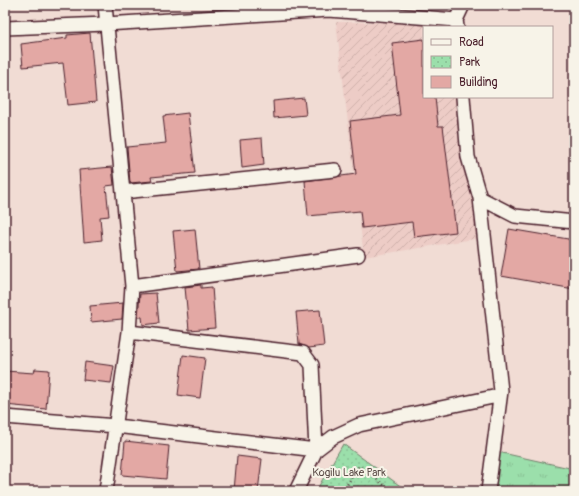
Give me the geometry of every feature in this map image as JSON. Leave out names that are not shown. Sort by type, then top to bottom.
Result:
[{"type":"street","points":[[105,5],[132,286],[129,332],[106,491]]},
{"type":"street","points":[[5,28],[106,24],[329,10],[457,23],[463,5]]},
{"type":"street","points":[[463,98],[468,157],[480,198],[501,391],[488,491]]},
{"type":"street","points":[[123,192],[335,170]]},
{"type":"street","points":[[480,198],[515,216],[574,222]]},
{"type":"street","points":[[132,286],[358,254]]},
{"type":"street","points":[[129,332],[304,353],[312,365],[316,450]]},
{"type":"street","points":[[296,491],[316,450],[333,437],[359,425],[493,398]]},
{"type":"street","points":[[5,417],[116,426],[316,450]]},
{"type":"path","points":[[343,491],[358,466],[392,491]]},
{"type":"shaded area","points":[[336,22],[421,23],[431,26],[423,26],[423,98],[456,98],[480,238],[364,257]]},
{"type":"green space","name":"Kogilu Lake Park","points":[[343,444],[408,491],[366,491],[361,487],[359,491],[316,491]]},
{"type":"green space","points":[[498,452],[574,469],[574,491],[493,491]]},
{"type":"building","points":[[90,33],[96,102],[68,105],[63,63],[23,67],[21,44],[67,38],[67,35]]},
{"type":"building","points":[[423,39],[423,98],[435,98],[438,126],[443,126],[456,232],[414,237],[412,222],[362,228],[360,211],[308,216],[305,181],[356,174],[350,121],[400,115],[392,43]]},
{"type":"building","points":[[304,98],[306,115],[274,118],[273,101]]},
{"type":"building","points":[[188,113],[195,173],[151,177],[152,181],[130,183],[127,147],[166,143],[163,116]]},
{"type":"building","points":[[262,138],[264,165],[242,168],[240,140]]},
{"type":"building","points":[[112,167],[114,185],[106,186],[109,216],[100,217],[102,240],[84,242],[79,170]]},
{"type":"building","points":[[195,229],[199,269],[177,271],[173,231]]},
{"type":"building","points":[[509,229],[574,240],[574,289],[501,276]]},
{"type":"building","points":[[201,285],[201,288],[212,287],[215,328],[189,330],[185,287]]},
{"type":"building","points":[[156,293],[159,323],[143,325],[142,317],[138,317],[140,294]]},
{"type":"building","points":[[123,303],[122,319],[91,322],[90,306]]},
{"type":"building","points":[[320,310],[324,346],[309,348],[299,344],[296,312]]},
{"type":"building","points":[[183,355],[205,358],[200,398],[178,395]]},
{"type":"building","points":[[85,362],[114,366],[111,383],[83,380]]},
{"type":"building","points":[[35,369],[49,370],[46,409],[5,405],[5,371],[34,373]]},
{"type":"building","points":[[125,441],[169,446],[166,479],[122,475]]},
{"type":"building","points":[[237,456],[262,459],[258,491],[234,491]]}]
